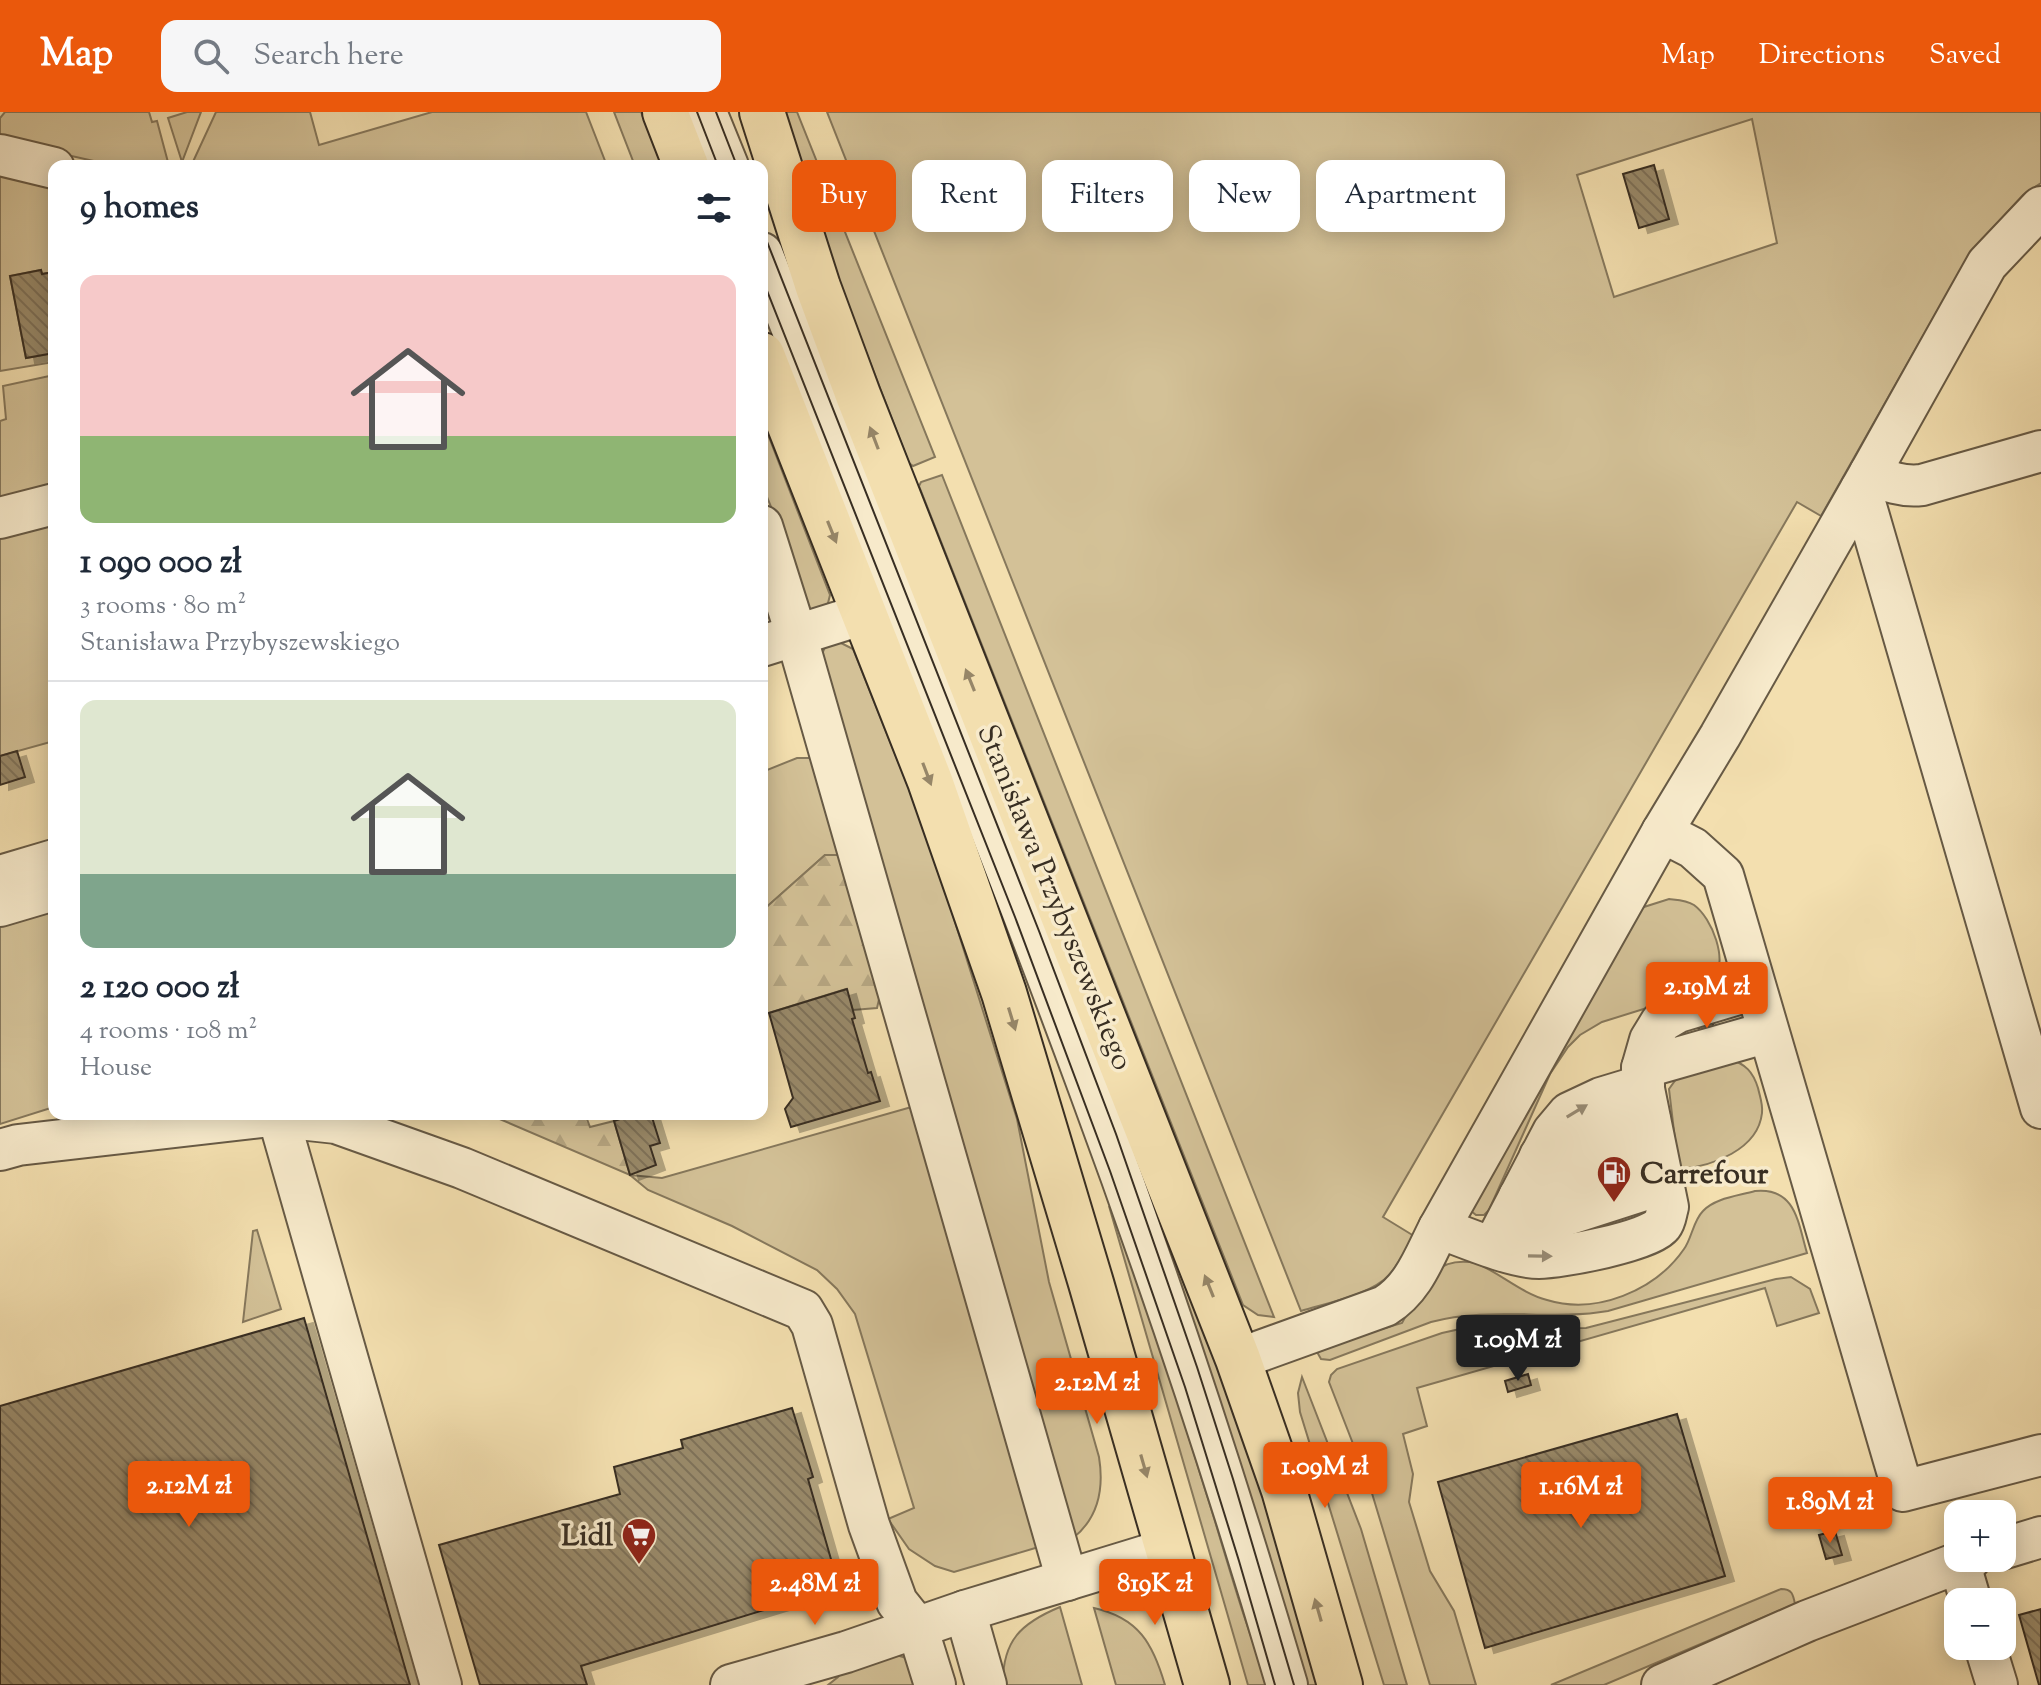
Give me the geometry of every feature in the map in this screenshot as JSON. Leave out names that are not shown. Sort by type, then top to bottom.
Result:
[{"type":"main road","points":[[665,112],[684,160]]},
{"type":"main road","name":"Stanisława Przybyszewskiego","points":[[762,112],[818,287],[858,395],[1238,1359],[1284,1490],[1340,1685]]},
{"type":"main road","points":[[768,370],[930,781],[1004,993],[1207,1685]]},
{"type":"street","points":[[706,112],[726,160]]},
{"type":"street","points":[[0,155],[48,167]]},
{"type":"street","points":[[1238,1359],[1385,1306],[1399,1297],[1411,1283],[1662,832],[1720,736],[1987,264],[2041,207]]},
{"type":"street","points":[[768,268],[1089,1087],[1190,1376],[1287,1685]]},
{"type":"street","points":[[1865,481],[1922,485],[2041,451]]},
{"type":"street","points":[[1865,481],[2041,1108]]},
{"type":"street","points":[[0,518],[48,506]]},
{"type":"street","points":[[768,566],[779,640],[1067,1580]]},
{"type":"street","points":[[779,640],[864,614]]},
{"type":"street","points":[[1662,832],[1693,848],[1723,875],[1903,1491],[2041,1455]]},
{"type":"street","points":[[0,876],[48,862]]},
{"type":"street","points":[[0,906],[48,892]]},
{"type":"street","points":[[1439,1228],[1495,1242],[1538,1258],[1599,1249],[1655,1231],[1664,1223],[1668,1207],[1651,1122],[1650,1040],[1661,1022],[1678,1012],[1755,989]]},
{"type":"street","points":[[1519,1197],[1651,1122],[1768,1032]]},
{"type":"street","points":[[0,1150],[18,1145],[242,1120]]},
{"type":"street","points":[[279,1120],[441,1685]]},
{"type":"street","points":[[311,1120],[336,1123],[462,1168],[803,1310],[812,1325],[869,1525],[897,1602],[917,1627],[935,1685]]},
{"type":"street","points":[[1495,1242],[1540,1156],[1651,1122]]},
{"type":"street","points":[[2016,1545],[2041,1537]]},
{"type":"street","points":[[731,1685],[779,1678],[965,1611],[1168,1549]]},
{"type":"street","points":[[1662,1685],[1807,1621],[1944,1568]]},
{"type":"street","points":[[965,1611],[986,1685]]},
{"type":"street","points":[[1989,1660],[1997,1685]]},
{"type":"green space","points":[[5,112],[149,112],[152,122],[157,121],[167,160],[89,160],[0,140],[0,118]]},
{"type":"green space","points":[[187,112],[201,112],[183,160],[181,160],[168,118]]},
{"type":"green space","points":[[216,112],[310,112],[319,145],[432,112],[586,112],[605,160],[194,160]]},
{"type":"green space","points":[[614,112],[641,112],[660,160],[633,160]]},
{"type":"green space","points":[[785,112],[797,112],[816,160],[800,160]]},
{"type":"green space","points":[[827,112],[2041,112],[2041,183],[2023,195],[1970,253],[1821,516],[1797,502],[1383,1217],[1414,1236],[1390,1274],[1372,1288],[1301,1311],[874,232],[896,232],[896,160],[846,160]],"holes":[[[1752,119],[1777,243],[1614,297],[1577,175]]]},
{"type":"green space","points":[[0,171],[48,182],[48,273],[42,274],[41,270],[10,276],[26,358],[48,354],[48,363],[0,371]]},
{"type":"green space","points":[[823,232],[845,232],[935,457],[913,466],[909,463],[841,287]]},
{"type":"green space","points":[[48,376],[48,492],[0,504],[0,421],[6,419],[3,386]]},
{"type":"green space","points":[[768,435],[830,595],[827,607],[805,620],[768,500]]},
{"type":"green space","points":[[942,475],[1274,1317],[1258,1315],[1243,1305],[919,486],[921,482]]},
{"type":"green space","points":[[48,520],[48,743],[0,756],[0,533]]},
{"type":"green space","points":[[839,642],[853,649],[909,789],[944,887],[1017,1119],[1049,1282],[1099,1457],[1101,1480],[1098,1502],[1088,1522],[1072,1539],[822,654],[825,647]]},
{"type":"green space","points":[[797,758],[812,758],[840,855],[825,855],[768,906],[768,770]]},
{"type":"green space","points":[[825,855],[840,855],[881,991],[877,1008],[853,1010],[846,989],[768,1013],[768,906]]},
{"type":"green space","points":[[1669,899],[1691,903],[1701,911],[1716,940],[1718,972],[1706,986],[1692,994],[1684,967],[1658,974],[1666,1002],[1602,1022],[1580,1035],[1568,1047],[1550,1074],[1489,1210],[1484,1215],[1476,1215],[1471,1211],[1632,919],[1644,907]]},
{"type":"green space","points":[[48,911],[48,1109],[0,1124],[0,925]]},
{"type":"green space","points":[[1729,1059],[1744,1066],[1756,1082],[1762,1107],[1759,1126],[1752,1137],[1732,1154],[1681,1169],[1669,1089],[1682,1071]]},
{"type":"green space","points":[[915,1106],[1042,1546],[954,1572],[935,1566],[909,1549],[888,1519],[914,1508],[855,1314],[837,1289],[817,1270],[732,1226],[648,1190],[630,1175],[662,1178]]},
{"type":"green space","points":[[502,1120],[587,1120],[590,1127],[614,1121],[630,1175]]},
{"type":"green space","points":[[1144,1175],[1248,1447],[1318,1685],[1307,1685],[1236,1451]]},
{"type":"green space","points":[[1755,1191],[1769,1191],[1787,1201],[1797,1219],[1807,1253],[1608,1311],[1453,1317],[1431,1322],[1330,1360],[1321,1359],[1317,1352],[1332,1344],[1402,1323],[1428,1278],[1448,1264],[1476,1263],[1528,1293],[1566,1304],[1604,1302],[1623,1296],[1641,1288],[1672,1264],[1687,1245],[1700,1215],[1708,1207],[1720,1200]]},
{"type":"green space","points":[[1109,1206],[1152,1322],[1269,1685],[1248,1685]]},
{"type":"green space","points":[[257,1230],[281,1309],[243,1322],[253,1231]]},
{"type":"green space","points":[[1791,1277],[1810,1289],[1819,1313],[1777,1326],[1765,1288],[1417,1388],[1427,1426],[1403,1434],[1413,1474],[1409,1502],[1430,1571],[1454,1611],[1476,1685],[1430,1685],[1371,1490],[1329,1382],[1331,1375],[1337,1369],[1460,1329],[1586,1328]]},
{"type":"green space","points":[[1302,1377],[1361,1529],[1407,1685],[1384,1685],[1300,1412],[1298,1393]]},
{"type":"green space","points":[[1781,1589],[1791,1593],[1795,1604],[1604,1685],[1551,1685]]},
{"type":"green space","points":[[1060,1607],[1082,1685],[1003,1685],[1006,1656],[1016,1636],[1034,1620]]},
{"type":"green space","points":[[1094,1608],[1122,1618],[1142,1635],[1155,1657],[1165,1685],[1116,1685]]},
{"type":"green space","points":[[893,1654],[913,1660],[926,1685],[828,1685],[845,1667]]},
{"type":"building","points":[[1654,165],[1669,219],[1639,228],[1623,174]]},
{"type":"building","points":[[41,270],[42,274],[48,273],[48,354],[26,358],[10,276]]},
{"type":"building","points":[[17,751],[25,777],[0,785],[0,756]]},
{"type":"building","points":[[1684,967],[1692,994],[1678,999],[1670,971]]},
{"type":"building","points":[[847,989],[855,1018],[852,1019],[880,1101],[791,1127],[785,1109],[793,1098],[769,1013]]},
{"type":"building","points":[[1712,1022],[1716,1033],[1702,1038],[1698,1026]]},
{"type":"building","points":[[653,1120],[660,1143],[650,1146],[656,1165],[630,1175],[614,1121]]},
{"type":"building","points":[[304,1318],[410,1685],[0,1685],[0,1406]]},
{"type":"building","points":[[1528,1374],[1531,1385],[1508,1392],[1505,1381]]},
{"type":"building","name":"Lidl","points":[[792,1408],[813,1477],[808,1479],[839,1587],[581,1666],[587,1685],[480,1685],[439,1545],[620,1494],[614,1467],[683,1448],[681,1440]]},
{"type":"building","points":[[1677,1414],[1725,1576],[1485,1648],[1438,1482]]},
{"type":"building","points":[[1835,1531],[1842,1555],[1826,1559],[1819,1535]]},
{"type":"building","points":[[2041,1609],[2041,1685],[2039,1685],[2019,1615]]},
{"type":"tram line","points":[[697,112],[716,160]]},
{"type":"tram line","points":[[716,112],[735,160]]},
{"type":"tram line","points":[[768,244],[1116,1134],[1197,1367],[1294,1685]]},
{"type":"tram line","points":[[768,293],[1015,917],[1110,1171],[1185,1387],[1275,1685]]},
{"type":"place","name":"Carrefour","points":[[1614,1204]]},
{"type":"place","name":"Lidl","points":[[639,1566]]}]
